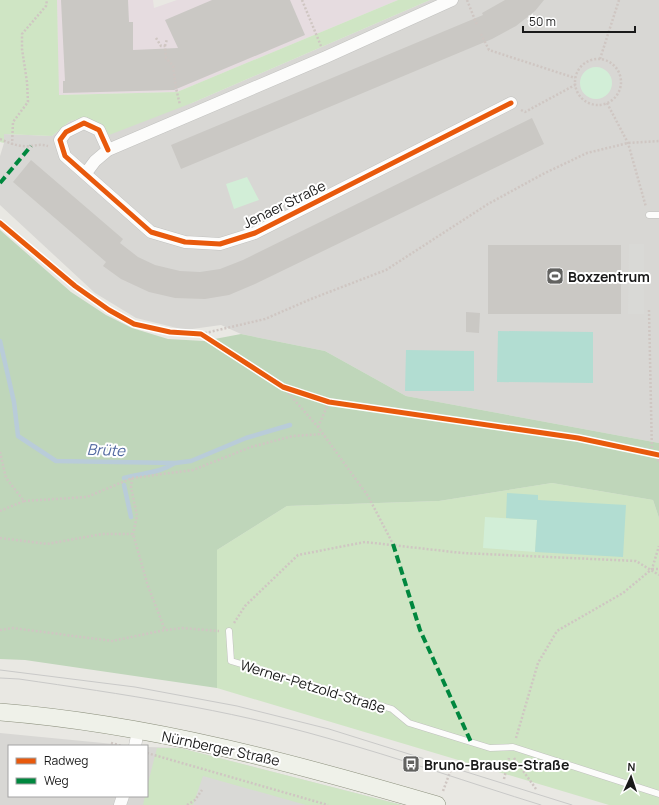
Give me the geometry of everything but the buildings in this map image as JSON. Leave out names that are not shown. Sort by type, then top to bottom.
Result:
[{"type":"street","points":[[86,173],[95,161],[108,150],[326,57],[452,0]]},
{"type":"street","name":"Jenaer Straße","points":[[65,156],[152,232],[185,242],[220,244],[256,233],[511,103]]},
{"type":"street","points":[[65,156],[60,140],[66,132],[84,123],[99,130],[108,150]]},
{"type":"street","name":"Nürnberger Straße","points":[[0,712],[42,716],[137,738],[202,742],[270,758],[430,801]]},
{"type":"lane","points":[[649,215],[659,215]]},
{"type":"lane","name":"Werner-Petzold-Straße","points":[[229,632],[231,660],[392,709],[408,723],[490,748],[512,750],[659,794]]},
{"type":"path","points":[[12,145],[13,122],[28,102],[28,82],[22,49],[22,34],[46,6],[47,0]]},
{"type":"path","points":[[302,0],[323,49]]},
{"type":"path","points":[[466,0],[478,25]]},
{"type":"path","points":[[600,59],[619,0]]},
{"type":"path","points":[[481,34],[489,50],[575,78]]},
{"type":"path","points":[[156,38],[161,46],[164,46]]},
{"type":"path","points":[[167,39],[164,46],[166,58],[173,66],[176,88],[184,117]]},
{"type":"path","points":[[600,59],[613,64],[618,71],[621,82],[615,97],[607,103],[596,104],[589,103],[580,95],[575,85],[575,78],[579,69],[586,62],[600,59]]},
{"type":"path","points":[[511,103],[525,112],[575,85]]},
{"type":"path","points":[[607,103],[628,143],[649,215]]},
{"type":"path","points":[[0,139],[12,145],[31,146],[41,144],[52,147],[65,156]]},
{"type":"path","points":[[201,334],[265,319],[311,299],[386,270],[488,204],[543,174],[587,153],[628,143],[659,141]]},
{"type":"path","points":[[649,310],[652,454],[659,462]]},
{"type":"path","points":[[283,387],[318,427],[368,496],[393,544]]},
{"type":"path","points":[[318,427],[330,402]]},
{"type":"path","points":[[0,511],[24,501],[87,497],[132,478],[193,470],[251,447],[293,436],[323,434]]},
{"type":"path","points":[[0,452],[6,478],[24,501]]},
{"type":"path","points":[[132,478],[131,487],[137,516],[133,534],[148,586],[165,630]]},
{"type":"path","points":[[0,538],[47,544],[102,534],[133,534]]},
{"type":"path","points":[[0,630],[13,628],[112,641],[182,628],[229,632],[245,606],[298,555],[365,542],[462,553],[636,561],[652,569],[659,575]]},
{"type":"path","points":[[536,789],[512,750],[538,663],[558,631],[623,593],[652,569],[659,546]]},
{"type":"path","points":[[652,569],[659,569]]},
{"type":"path","points":[[148,753],[328,805]]},
{"type":"path","points":[[504,779],[509,759]]},
{"type":"path","points":[[430,801],[453,764]]},
{"type":"path","points":[[187,805],[195,800],[202,790]]},
{"type":"shaded area","points":[[57,0],[153,0],[154,8],[177,0],[398,0],[177,92],[58,95]]},
{"type":"shaded area","points":[[430,0],[659,0],[659,443],[406,396],[325,351],[241,334],[221,325],[185,330],[136,318],[95,293],[0,205],[0,156],[4,143],[4,134],[52,136],[70,121],[84,118],[100,123],[192,103]]},
{"type":"shaded area","points":[[629,244],[644,244],[644,314],[628,314]]},
{"type":"shaded area","points":[[498,331],[593,332],[593,383],[497,382]]},
{"type":"shaded area","points":[[406,350],[474,351],[474,391],[405,391]]},
{"type":"shaded area","points":[[507,493],[538,495],[538,500],[626,505],[623,557],[535,552],[537,520],[506,518]]},
{"type":"shaded area","points":[[0,733],[124,745],[8,745],[8,797],[148,797],[148,747],[180,748],[402,805],[0,805]]},
{"type":"shaded area","points":[[203,776],[306,805],[193,805]]},
{"type":"green space","points":[[0,0],[57,0],[59,95],[177,92],[398,0],[430,0],[192,103],[109,135],[100,124],[84,118],[70,121],[52,136],[4,134],[4,143],[0,142]]},
{"type":"green space","points":[[596,67],[602,68],[609,74],[612,83],[611,89],[605,96],[596,99],[590,98],[583,92],[580,83],[581,77],[587,70]]},
{"type":"green space","points":[[247,177],[259,200],[234,209],[226,184]]},
{"type":"green space","points":[[0,230],[71,292],[106,315],[132,328],[168,339],[204,341],[241,334],[325,351],[406,396],[659,443],[659,518],[653,500],[552,483],[439,501],[287,506],[217,550],[217,688],[25,660],[0,659]]},
{"type":"green space","points":[[552,483],[653,500],[659,518],[659,805],[609,805],[217,688],[217,550],[287,506],[439,501]]},
{"type":"green space","points":[[485,517],[537,520],[535,552],[483,548]]},
{"type":"green space","points":[[157,748],[180,748],[402,805],[143,805],[145,797],[148,797],[148,783]]},
{"type":"waterway","name":"Brüte","points":[[0,341],[14,402],[18,436],[56,461],[175,463],[191,461],[246,438],[290,425]]},
{"type":"waterway","points":[[124,478],[157,471],[175,463]]},
{"type":"waterway","points":[[124,485],[131,517]]},
{"type":"tram line","points":[[0,670],[135,687],[237,706],[329,729],[572,805]]},
{"type":"tram line","points":[[0,678],[19,679],[174,703],[251,719],[289,728],[408,762],[541,805]]},
{"type":"marked path","points":[[0,183],[31,146]]},
{"type":"marked path","points":[[393,544],[420,630],[471,742]]},
{"type":"cycle path","points":[[108,150],[99,130],[84,123],[66,132],[60,140],[65,156],[151,232],[185,242],[220,244],[255,233],[511,103]]},
{"type":"cycle path","points":[[0,223],[75,286],[109,310],[134,324],[170,332],[201,334],[283,387],[329,402],[578,438],[659,455]]},
{"type":"place","name":"Boxzentrum","points":[[555,276]]},
{"type":"place","name":"Bruno-Brause-Straße","points":[[411,764]]}]
